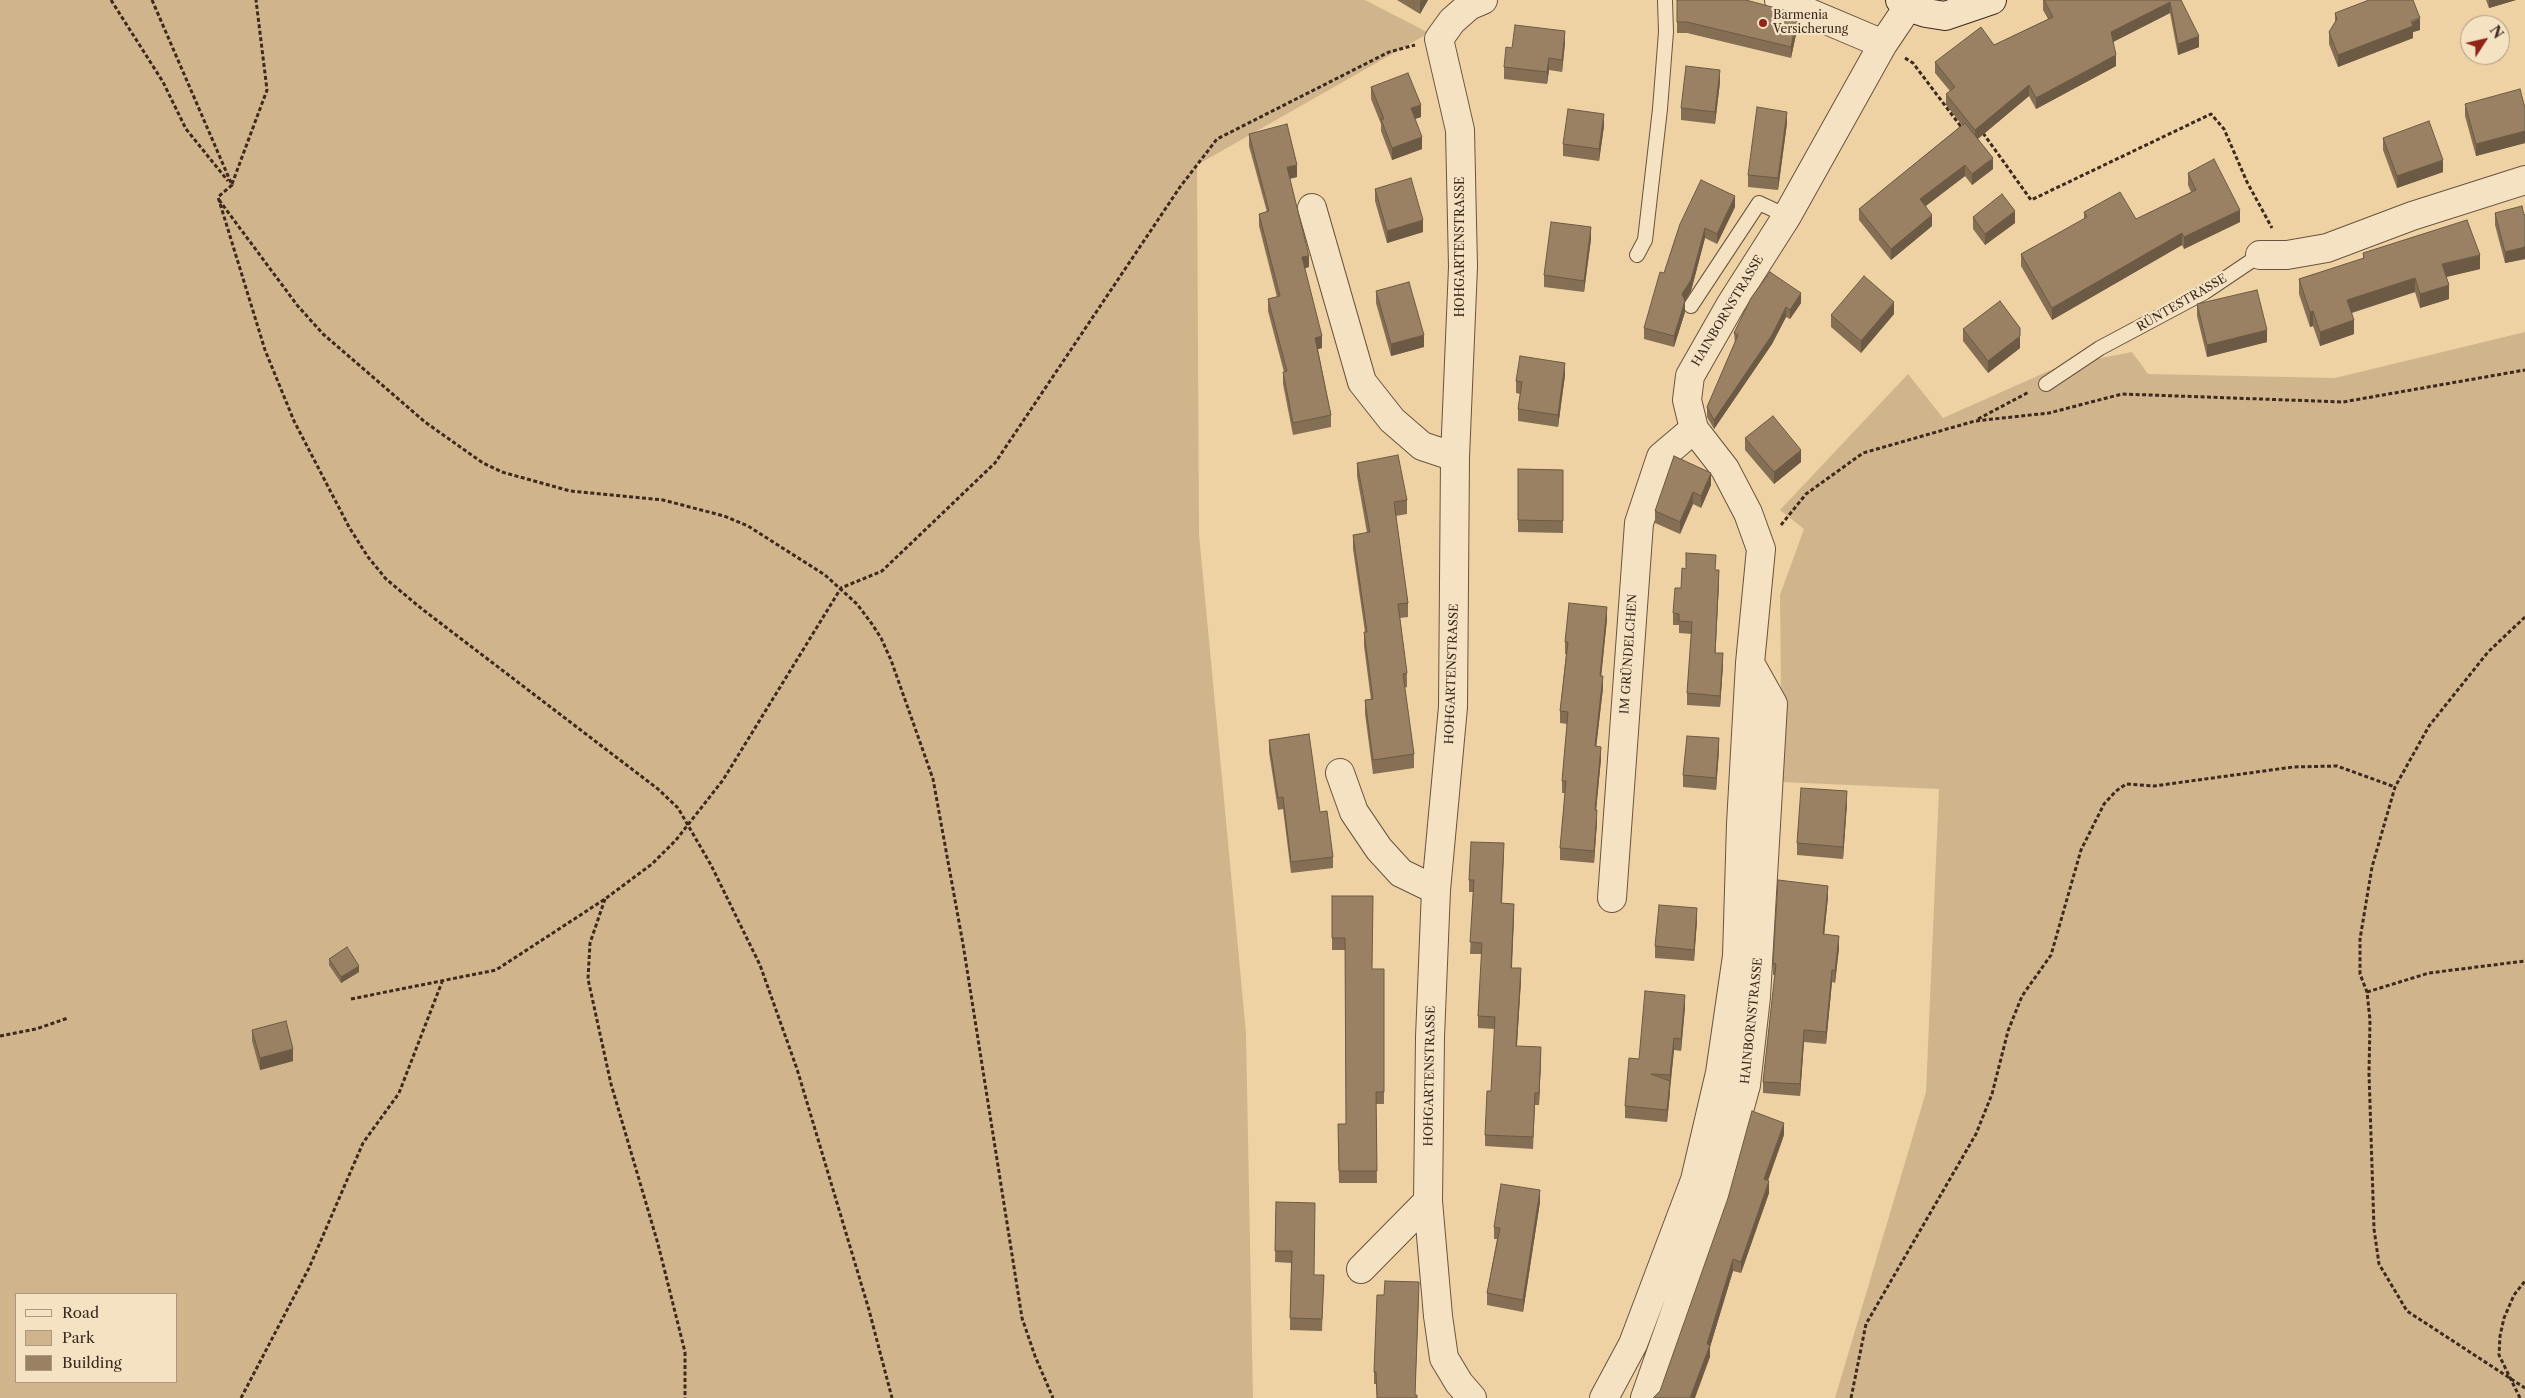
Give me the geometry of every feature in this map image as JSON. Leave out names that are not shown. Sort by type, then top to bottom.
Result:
[{"type":"street","points":[[1439,39],[1452,21],[1468,6],[1483,0]]},
{"type":"street","points":[[1780,0],[1883,44]]},
{"type":"street","points":[[1904,4],[1926,13],[1945,16],[1992,0]]},
{"type":"street","name":"HAINBORNSTRASSE","points":[[1605,1398],[1633,1344],[1695,1180],[1720,1073],[1737,956],[1741,824],[1750,664],[1762,549],[1748,513],[1725,469],[1694,429],[1686,400],[1690,376],[1731,304],[1787,216],[1904,4]]},
{"type":"street","name":"HOHGARTENSTRASSE","points":[[1439,39],[1460,130],[1463,267],[1455,457],[1453,706],[1436,890],[1430,1037],[1428,1201],[1438,1316],[1444,1358],[1459,1383],[1472,1398]]},
{"type":"street","name":"RÜNTESTRASSE","points":[[2260,255],[2287,255],[2327,248],[2412,216],[2525,180]]},
{"type":"street","points":[[1312,208],[1362,382],[1392,420],[1422,446],[1455,457]]},
{"type":"street","name":"IM GRÜNDELCHEN","points":[[1612,898],[1639,523],[1661,457],[1694,429]]},
{"type":"street","name":"HAINBORNSTRASSE","points":[[1645,1398],[1713,1205],[1746,1085],[1758,968],[1773,704],[1750,664]]},
{"type":"street","points":[[1340,772],[1354,812],[1379,850],[1401,873],[1436,890]]},
{"type":"street","points":[[1361,1269],[1428,1201]]},
{"type":"lane","points":[[1637,255],[1645,240],[1658,128],[1666,32],[1665,0]]},
{"type":"lane","points":[[1691,306],[1759,203],[1787,216]]},
{"type":"lane","name":"RÜNTESTRASSE","points":[[2046,384],[2100,348],[2205,292],[2260,255]]},
{"type":"path","points":[[111,0],[163,82],[186,129],[232,185]]},
{"type":"path","points":[[152,0],[232,185]]},
{"type":"path","points":[[218,197],[232,185],[267,90],[256,0]]},
{"type":"path","points":[[352,999],[496,970],[605,899],[652,864],[688,824],[723,780],[841,588],[882,571],[995,462],[1180,187],[1217,139],[1389,52],[1439,39]]},
{"type":"path","points":[[1883,44],[1912,63],[1961,128],[1969,130]]},
{"type":"path","points":[[1977,132],[1985,133],[2030,200],[2211,114],[2224,130],[2246,182],[2266,219]]},
{"type":"path","points":[[218,197],[297,305],[323,334],[424,422],[483,463],[502,472],[570,491],[663,500],[724,516],[748,526],[841,588],[857,604],[882,638],[933,779],[963,944],[1022,1318],[1035,1356],[1053,1398]]},
{"type":"path","points":[[218,197],[265,350],[294,422],[340,510],[368,558],[386,579],[422,609],[658,789],[678,808],[712,865],[760,966],[798,1069],[869,1310],[892,1398]]},
{"type":"path","points":[[1762,549],[1806,494],[1863,454],[1975,421],[2049,413],[2122,394],[2343,402],[2525,370]]},
{"type":"path","points":[[1975,421],[2046,384]]},
{"type":"path","points":[[2525,618],[2488,652],[2428,726],[2395,787],[2372,867],[2360,939],[2360,974],[2368,992],[2374,1229],[2379,1264],[2407,1310],[2446,1338],[2525,1388]]},
{"type":"path","points":[[1851,1398],[1866,1324],[1976,1134],[1992,1094],[2008,1031],[2022,996],[2051,955],[2081,850],[2104,804],[2116,791],[2126,784],[2154,786],[2293,767],[2336,766],[2395,787]]},
{"type":"path","points":[[605,899],[590,942],[588,979],[612,1084],[653,1226],[685,1352],[685,1398]]},
{"type":"path","points":[[2368,992],[2429,973],[2525,961]]},
{"type":"path","points":[[241,1398],[310,1268],[363,1143],[399,1092],[442,982]]},
{"type":"path","points":[[0,1036],[36,1029],[68,1018]]},
{"type":"path","points":[[2520,1398],[2499,1355],[2500,1336],[2504,1318],[2514,1295],[2525,1281]]},
{"type":"green space","points":[[0,0],[1365,0],[1429,33],[1197,165],[1199,534],[1246,1033],[1253,1398],[0,1398]]},
{"type":"green space","points":[[2525,332],[2525,1398],[1835,1398],[1926,1092],[1939,789],[1782,782],[1780,595],[1804,529],[1780,510],[1908,374],[1943,418],[2060,366],[2132,352],[2148,374],[2335,378]]},
{"type":"building","points":[[1677,0],[1746,0],[1798,14],[1791,47],[1687,22],[1677,22]]},
{"type":"building","points":[[2044,0],[2181,0],[2199,36],[2178,44],[2170,2],[2111,32],[2116,55],[2036,98],[2029,85],[1975,130],[1946,94],[1955,87],[1935,62],[1981,27],[1994,45],[2053,17]]},
{"type":"building","points":[[2369,0],[2413,0],[2420,18],[2411,21],[2413,26],[2338,55],[2329,32],[2337,19],[2335,13]]},
{"type":"building","points":[[1515,25],[1565,31],[1562,60],[1549,58],[1547,72],[1504,67],[1506,47],[1512,48]]},
{"type":"building","points":[[1686,66],[1720,70],[1715,112],[1681,108]]},
{"type":"building","points":[[1408,73],[1421,105],[1411,108],[1422,137],[1392,148],[1381,119],[1384,119],[1371,87]]},
{"type":"building","points":[[2520,89],[2525,108],[2525,131],[2476,144],[2465,104]]},
{"type":"building","points":[[1757,107],[1787,112],[1778,178],[1748,175]]},
{"type":"building","points":[[1568,109],[1604,114],[1599,149],[1563,144]]},
{"type":"building","points":[[2429,121],[2443,160],[2397,176],[2383,138]]},
{"type":"building","points":[[1965,123],[1993,158],[1972,174],[1965,165],[1920,199],[1932,215],[1891,249],[1859,209]]},
{"type":"building","points":[[1287,124],[1297,165],[1287,167],[1309,256],[1302,257],[1322,336],[1315,338],[1331,415],[1293,423],[1283,372],[1287,371],[1268,299],[1280,296],[1259,214],[1269,211],[1249,134]]},
{"type":"building","points":[[2214,159],[2240,210],[2184,237],[2182,233],[2052,308],[2021,254],[2087,217],[2084,212],[2120,192],[2136,219],[2196,190],[2188,173]]},
{"type":"building","points":[[1411,178],[1423,220],[1387,231],[1375,189]]},
{"type":"building","points":[[1701,180],[1735,196],[1717,234],[1705,228],[1691,280],[1682,294],[1685,301],[1674,336],[1644,328],[1660,272],[1664,273],[1680,224]]},
{"type":"building","points":[[2002,194],[2015,211],[1985,234],[1973,217]]},
{"type":"building","points":[[2522,206],[2525,214],[2525,247],[2505,252],[2495,213]]},
{"type":"building","points":[[2467,220],[2480,255],[2442,264],[2449,285],[2420,294],[2415,278],[2347,300],[2354,320],[2320,332],[2313,311],[2310,312],[2299,279],[2364,258],[2363,253]]},
{"type":"building","points":[[1551,222],[1591,227],[1584,281],[1544,275]]},
{"type":"building","points":[[1770,272],[1801,293],[1790,310],[1786,307],[1772,335],[1714,420],[1707,407],[1738,335],[1734,333],[1751,298]]},
{"type":"building","points":[[1864,276],[1894,302],[1861,341],[1831,315]]},
{"type":"building","points":[[1409,282],[1424,335],[1391,344],[1376,291]]},
{"type":"building","points":[[2257,290],[2267,330],[2207,345],[2197,304]]},
{"type":"building","points":[[2000,301],[2020,328],[2020,336],[1988,361],[1963,329]]},
{"type":"building","points":[[1520,356],[1565,363],[1558,415],[1518,409],[1522,382],[1516,381]]},
{"type":"building","points":[[1773,416],[1801,450],[1774,472],[1745,438]]},
{"type":"building","points":[[1398,455],[1407,500],[1394,502],[1408,603],[1398,604],[1407,673],[1403,674],[1414,754],[1373,760],[1365,700],[1373,699],[1364,632],[1367,632],[1353,535],[1370,532],[1357,463]]},
{"type":"building","points":[[1674,456],[1711,473],[1701,496],[1693,492],[1680,522],[1655,511]]},
{"type":"building","points":[[1518,469],[1563,470],[1563,521],[1518,520]]},
{"type":"building","points":[[1686,553],[1716,555],[1715,570],[1719,570],[1715,653],[1723,653],[1720,696],[1687,693],[1692,622],[1679,621],[1679,614],[1673,613],[1675,588],[1681,588],[1682,568],[1686,569]]},
{"type":"building","points":[[1569,603],[1607,607],[1600,676],[1603,676],[1595,746],[1601,747],[1595,810],[1597,810],[1594,851],[1560,848],[1566,781],[1562,781],[1568,712],[1560,711],[1568,642],[1565,642]]},
{"type":"building","points":[[1309,734],[1320,812],[1327,811],[1333,857],[1291,862],[1283,797],[1278,798],[1269,740]]},
{"type":"building","points":[[1687,736],[1719,738],[1716,778],[1683,775]]},
{"type":"building","points":[[1801,788],[1847,791],[1843,847],[1797,843]]},
{"type":"building","points":[[1471,842],[1504,843],[1501,903],[1514,904],[1511,968],[1521,968],[1516,1046],[1541,1047],[1539,1093],[1535,1093],[1533,1137],[1485,1135],[1487,1091],[1491,1091],[1495,1017],[1478,1016],[1482,943],[1470,942],[1474,880],[1469,880]]},
{"type":"building","points":[[1778,880],[1828,886],[1823,934],[1839,936],[1835,971],[1832,970],[1826,1032],[1804,1030],[1800,1084],[1763,1082],[1776,964],[1773,963]]},
{"type":"building","points":[[1332,896],[1373,896],[1372,969],[1384,969],[1384,1092],[1376,1092],[1377,1171],[1339,1171],[1338,1124],[1346,1124],[1345,938],[1332,938]]},
{"type":"building","points":[[1659,905],[1697,908],[1694,950],[1655,946]]},
{"type":"building","points":[[347,947],[359,966],[341,977],[329,959]]},
{"type":"building","points":[[1645,991],[1685,995],[1681,1039],[1674,1038],[1670,1075],[1651,1074],[1670,1081],[1667,1110],[1625,1106],[1629,1058],[1639,1059]]},
{"type":"building","points":[[286,1021],[293,1049],[260,1058],[252,1030]]},
{"type":"building","points":[[1752,1111],[1784,1123],[1764,1179],[1769,1181],[1741,1262],[1733,1259],[1707,1344],[1710,1345],[1690,1398],[1653,1398],[1660,1391],[1728,1198]]},
{"type":"building","points":[[1501,1184],[1540,1190],[1523,1300],[1487,1293],[1500,1228],[1494,1227]]},
{"type":"building","points":[[1276,1202],[1315,1203],[1314,1275],[1324,1275],[1322,1319],[1290,1318],[1292,1251],[1275,1251]]},
{"type":"building","points":[[1385,1281],[1419,1282],[1415,1395],[1417,1395],[1417,1398],[1377,1398],[1376,1372],[1374,1372],[1377,1295],[1384,1295]]},
{"type":"place","name":"Barmenia Versicherung","points":[[1763,23]]}]
